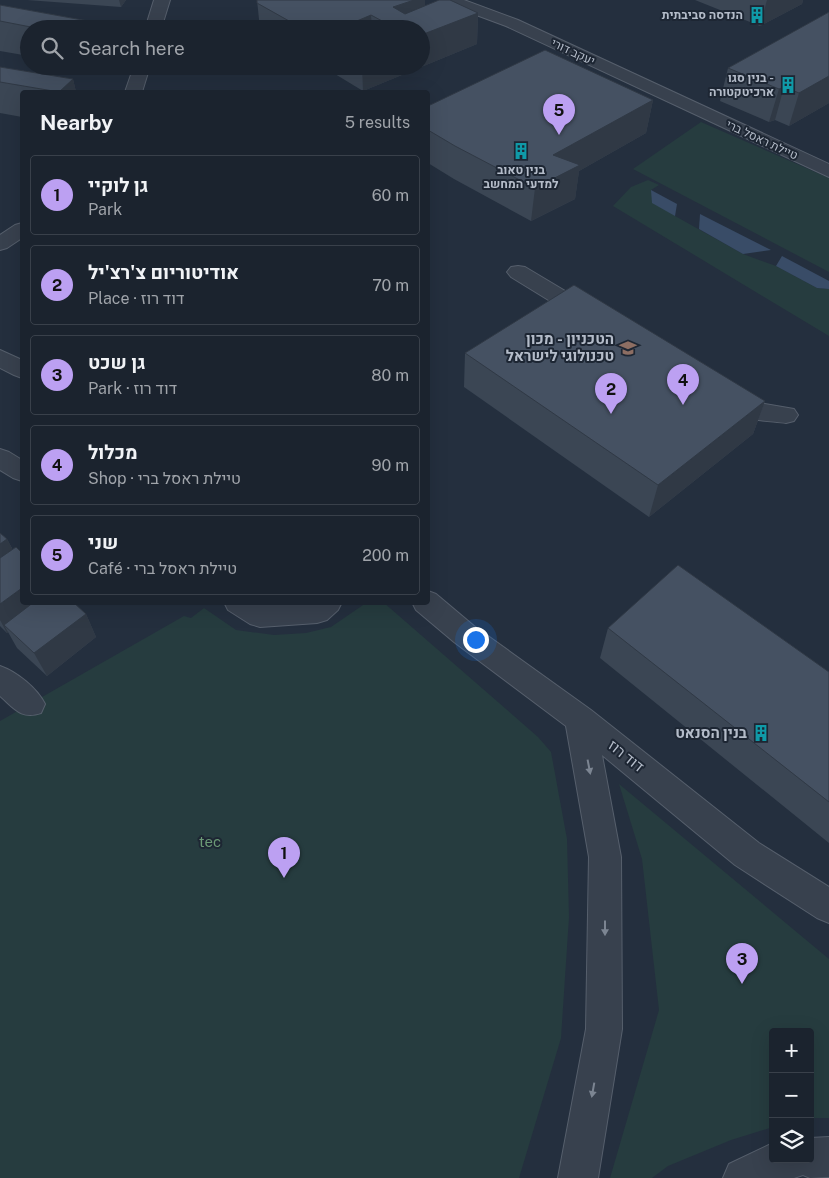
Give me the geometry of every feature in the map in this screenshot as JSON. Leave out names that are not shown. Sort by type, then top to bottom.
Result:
[{"type":"street","points":[[156,20],[162,0]]},
{"type":"street","name":"יעקב דורי","points":[[449,0],[512,23],[695,109]]},
{"type":"street","points":[[546,54],[563,47]]},
{"type":"street","points":[[135,90],[139,75]]},
{"type":"street","name":"טיילת ראסל ברי","points":[[695,109],[829,171]]},
{"type":"street","points":[[0,244],[20,230]]},
{"type":"street","points":[[518,272],[607,326]]},
{"type":"street","points":[[0,358],[20,369]]},
{"type":"street","points":[[709,388],[742,408],[786,415]]},
{"type":"street","points":[[0,458],[20,471]]},
{"type":"street","points":[[243,605],[260,616],[317,612],[325,605]]},
{"type":"street","name":"דוד רוז","points":[[430,605],[464,634],[580,719],[747,854],[829,906]]},
{"type":"street","points":[[0,678],[30,704]]},
{"type":"street","points":[[578,1178],[604,1029],[605,867],[605,857],[580,719]]},
{"type":"street","points":[[814,1158],[829,1157]]},
{"type":"street","points":[[742,1178],[772,1163]]},
{"type":"green space","points":[[701,122],[829,178],[829,272],[633,169]]},
{"type":"green space","points":[[648,180],[659,185],[651,190],[675,216],[743,254],[776,266],[817,288],[829,289],[829,336],[613,206],[631,187]]},
{"type":"green space","name":"tec","points":[[363,605],[386,605],[538,737],[551,752],[567,839],[569,917],[561,1038],[519,1178],[0,1178],[0,721],[184,616],[191,618],[204,608],[236,630],[274,635],[306,633],[331,627]]},
{"type":"green space","points":[[619,784],[829,959],[829,1118],[814,1118],[814,1028],[769,1028],[769,1128],[731,1140],[668,1166],[652,1178],[610,1178],[659,1010],[642,859]]},
{"type":"water","points":[[651,190],[677,204],[675,216],[652,203]]},
{"type":"water","points":[[700,214],[771,250],[743,254],[699,229]]},
{"type":"water","points":[[782,256],[829,281],[829,289],[817,288],[776,266]]},
{"type":"building","points":[[257,0],[414,0],[393,7],[405,14],[439,0],[450,0],[478,13],[430,32],[430,20],[380,20],[371,15],[359,20],[287,20],[257,3]]},
{"type":"building","points":[[0,5],[82,20],[20,20],[20,25],[0,21]]},
{"type":"building","points":[[829,12],[829,76],[799,93],[784,87],[779,89],[728,68]]},
{"type":"building","points":[[545,50],[653,100],[553,155],[580,165],[535,188],[430,131],[430,105]]},
{"type":"building","points":[[0,67],[20,70],[20,75],[49,75],[73,79],[61,90],[47,90],[0,82]]},
{"type":"building","points":[[574,285],[765,401],[658,485],[465,353]]},
{"type":"building","points":[[0,533],[7,539],[0,544]]},
{"type":"building","points":[[16,547],[20,551],[20,589],[0,604],[0,558]]},
{"type":"building","name":"בנין הסנאט","points":[[678,565],[829,672],[829,802],[608,628]]},
{"type":"building","points":[[30,605],[76,605],[86,614],[34,653],[4,625]]},
{"type":"place","name":"הנדסה סביבתית","points":[[757,15]]},
{"type":"place","name":"בנין סגו - ארכיטקטורה","points":[[788,85]]},
{"type":"place","name":"שני","points":[[559,135]]},
{"type":"place","name":"בנין טאוב למדעי המחשב","points":[[521,151]]},
{"type":"place","name":"הטכניון - מכון טכנולוגי לישראל","points":[[628,348]]},
{"type":"place","name":"מכלול","points":[[683,405]]},
{"type":"place","name":"אודיטוריום צ'רצ'יל","points":[[611,414]]},
{"type":"place","name":"בנין הסנאט","points":[[761,733]]},
{"type":"place","name":"גן לוקיי","points":[[284,878]]},
{"type":"place","name":"גן שכט","points":[[742,984]]}]
